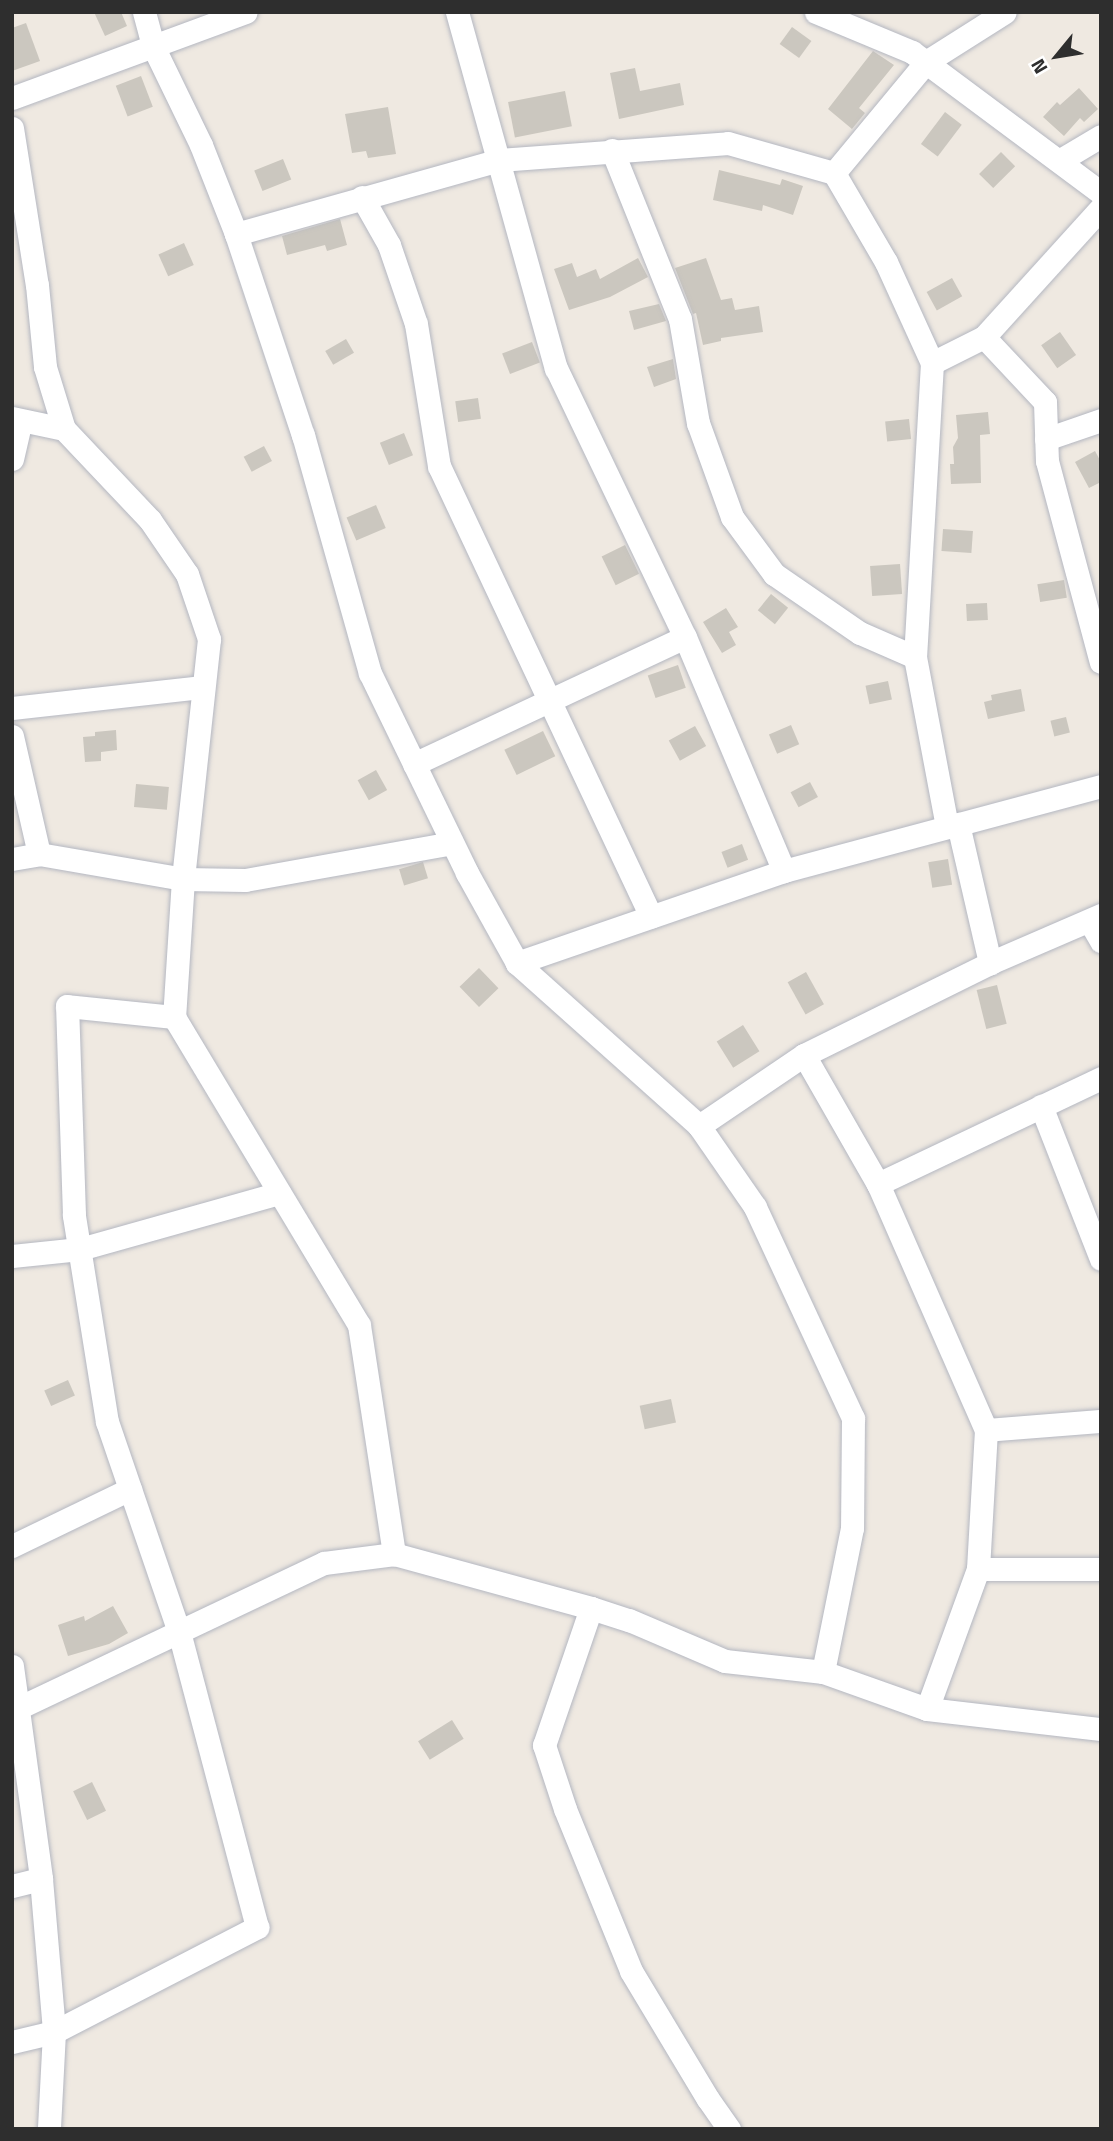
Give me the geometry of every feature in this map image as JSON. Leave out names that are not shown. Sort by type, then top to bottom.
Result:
[{"type":"street","points":[[144,12],[153,46],[201,145],[236,234],[303,435],[370,673],[453,843],[517,963],[699,1126],[755,1207],[853,1418],[852,1528],[823,1672]]},
{"type":"street","points":[[12,97],[246,12]]},
{"type":"street","points":[[457,12],[556,368],[685,637],[784,871]]},
{"type":"street","points":[[816,12],[912,52],[1101,193]]},
{"type":"street","points":[[834,173],[926,62],[1004,13]]},
{"type":"street","points":[[12,128],[37,285],[45,368],[64,429],[150,520],[187,573],[209,639],[183,879],[174,1017],[359,1325],[394,1554]]},
{"type":"street","points":[[1059,161],[1101,136]]},
{"type":"street","points":[[236,234],[499,160],[728,143],[834,173],[886,262],[932,363],[915,657],[952,825],[990,963]]},
{"type":"street","points":[[612,150],[680,319],[698,423],[732,517],[774,574],[860,633],[915,657]]},
{"type":"street","points":[[362,197],[389,245],[416,324],[439,467],[651,917]]},
{"type":"street","points":[[932,363],[984,337],[1101,208]]},
{"type":"street","points":[[984,337],[1045,402],[1047,461],[1101,662]]},
{"type":"street","points":[[12,459],[17,419],[64,429]]},
{"type":"street","points":[[1046,439],[1101,420]]},
{"type":"street","points":[[414,764],[685,637]]},
{"type":"street","points":[[12,708],[203,687]]},
{"type":"street","points":[[12,736],[39,854]]},
{"type":"street","points":[[517,963],[784,871],[1101,786]]},
{"type":"street","points":[[12,859],[39,854],[183,879],[245,880],[453,843]]},
{"type":"street","points":[[699,1126],[803,1055],[990,963],[1097,926]]},
{"type":"street","points":[[12,2042],[54,2032],[257,1927],[179,1632],[107,1422],[74,1215],[68,1006],[174,1017]]},
{"type":"street","points":[[803,1055],[878,1184],[986,1430],[978,1569],[927,1709]]},
{"type":"street","points":[[878,1184],[1101,1077]]},
{"type":"street","points":[[1041,1106],[1101,1259]]},
{"type":"street","points":[[12,1256],[80,1250],[279,1192]]},
{"type":"street","points":[[986,1430],[1101,1421]]},
{"type":"street","points":[[12,1546],[130,1489]]},
{"type":"street","points":[[16,1709],[324,1563],[394,1554],[629,1620],[725,1661],[823,1672],[927,1709],[1101,1729]]},
{"type":"street","points":[[978,1569],[1101,1569]]},
{"type":"street","points":[[591,1608],[544,1745],[565,1809],[631,1971],[729,2129]]},
{"type":"street","points":[[12,1666],[41,1879],[54,2032],[50,2129]]},
{"type":"street","points":[[12,1886],[41,1879]]},
{"type":"building","points":[[94,12],[121,12],[127,26],[105,36]]},
{"type":"building","points":[[26,23],[40,61],[12,71],[12,28]]},
{"type":"building","points":[[792,27],[811,41],[799,58],[780,44]]},
{"type":"building","points":[[873,51],[894,65],[859,108],[865,113],[852,129],[828,109]]},
{"type":"building","points":[[635,68],[640,91],[680,83],[684,105],[619,119],[610,73]]},
{"type":"building","points":[[141,76],[153,107],[128,116],[116,86]]},
{"type":"building","points":[[1079,88],[1098,109],[1084,122],[1080,118],[1064,136],[1043,117],[1057,102],[1060,105]]},
{"type":"building","points":[[565,91],[572,126],[515,137],[508,102]]},
{"type":"building","points":[[388,107],[396,154],[368,158],[366,151],[352,153],[345,114]]},
{"type":"building","points":[[945,112],[962,125],[938,157],[921,144]]},
{"type":"building","points":[[1001,152],[1015,166],[993,188],[979,174]]},
{"type":"building","points":[[283,159],[291,179],[262,191],[254,171]]},
{"type":"building","points":[[719,170],[780,185],[782,179],[803,186],[793,215],[763,205],[762,211],[713,200]]},
{"type":"building","points":[[340,219],[347,245],[327,251],[325,245],[287,255],[282,236]]},
{"type":"building","points":[[184,243],[194,265],[168,276],[158,254]]},
{"type":"building","points":[[638,258],[648,277],[610,297],[569,310],[554,269],[572,263],[577,277],[596,269],[600,279]]},
{"type":"building","points":[[706,258],[721,300],[732,298],[735,310],[759,306],[763,332],[721,338],[721,341],[703,345],[696,313],[693,314],[675,268]]},
{"type":"building","points":[[952,278],[962,296],[937,310],[927,292]]},
{"type":"building","points":[[659,304],[666,321],[634,330],[629,311]]},
{"type":"building","points":[[1060,332],[1076,355],[1057,368],[1041,345]]},
{"type":"building","points":[[346,339],[354,353],[333,365],[325,351]]},
{"type":"building","points":[[532,342],[540,363],[510,374],[502,353]]},
{"type":"building","points":[[673,359],[676,379],[654,387],[647,367]]},
{"type":"building","points":[[478,398],[481,419],[458,422],[455,401]]},
{"type":"building","points":[[988,412],[990,434],[980,435],[981,483],[951,484],[950,464],[954,464],[953,447],[958,438],[956,415]]},
{"type":"building","points":[[909,419],[911,439],[887,441],[885,422]]},
{"type":"building","points":[[404,433],[413,455],[389,465],[380,443]]},
{"type":"building","points":[[264,446],[272,461],[252,472],[244,457]]},
{"type":"building","points":[[1095,451],[1101,462],[1101,482],[1089,488],[1075,462]]},
{"type":"building","points":[[376,505],[386,528],[356,541],[347,518]]},
{"type":"building","points":[[943,529],[973,531],[971,553],[941,551]]},
{"type":"building","points":[[625,545],[639,574],[616,585],[602,556]]},
{"type":"building","points":[[900,564],[902,594],[872,596],[870,566]]},
{"type":"building","points":[[1064,580],[1067,598],[1040,602],[1037,584]]},
{"type":"building","points":[[771,594],[788,608],[775,624],[758,610]]},
{"type":"building","points":[[987,603],[988,620],[967,621],[966,604]]},
{"type":"building","points":[[726,608],[738,627],[729,632],[736,645],[722,653],[703,622]]},
{"type":"building","points":[[678,665],[686,688],[656,698],[648,675]]},
{"type":"building","points":[[888,681],[892,700],[869,704],[866,686]]},
{"type":"building","points":[[1021,689],[1025,711],[988,719],[984,702],[992,700],[991,695]]},
{"type":"building","points":[[1066,717],[1070,733],[1054,736],[1050,721]]},
{"type":"building","points":[[791,725],[799,744],[777,754],[769,734]]},
{"type":"building","points":[[695,726],[706,746],[680,761],[669,741]]},
{"type":"building","points":[[116,730],[117,750],[101,752],[101,761],[85,762],[83,737],[95,736],[95,732]]},
{"type":"building","points":[[543,731],[555,756],[517,775],[504,750]]},
{"type":"building","points":[[376,770],[387,790],[369,800],[358,780]]},
{"type":"building","points":[[810,782],[818,797],[799,807],[791,792]]},
{"type":"building","points":[[136,784],[169,787],[167,810],[134,807]]},
{"type":"building","points":[[742,844],[748,860],[728,868],[721,852]]},
{"type":"building","points":[[948,859],[952,885],[932,888],[928,862]]},
{"type":"building","points":[[423,862],[428,878],[404,886],[399,869]]},
{"type":"building","points":[[479,968],[498,988],[479,1007],[460,987]]},
{"type":"building","points":[[806,972],[824,1004],[806,1015],[788,982]]},
{"type":"building","points":[[997,985],[1007,1024],[986,1029],[977,990]]},
{"type":"building","points":[[743,1025],[759,1051],[733,1068],[717,1041]]},
{"type":"building","points":[[68,1380],[75,1396],[51,1406],[44,1391]]},
{"type":"building","points":[[671,1399],[676,1422],[645,1429],[640,1406]]},
{"type":"building","points":[[113,1606],[128,1633],[109,1644],[68,1656],[58,1625],[84,1616],[85,1621]]},
{"type":"building","points":[[452,1720],[464,1739],[430,1760],[418,1741]]},
{"type":"building","points":[[92,1782],[106,1811],[87,1820],[73,1791]]}]
